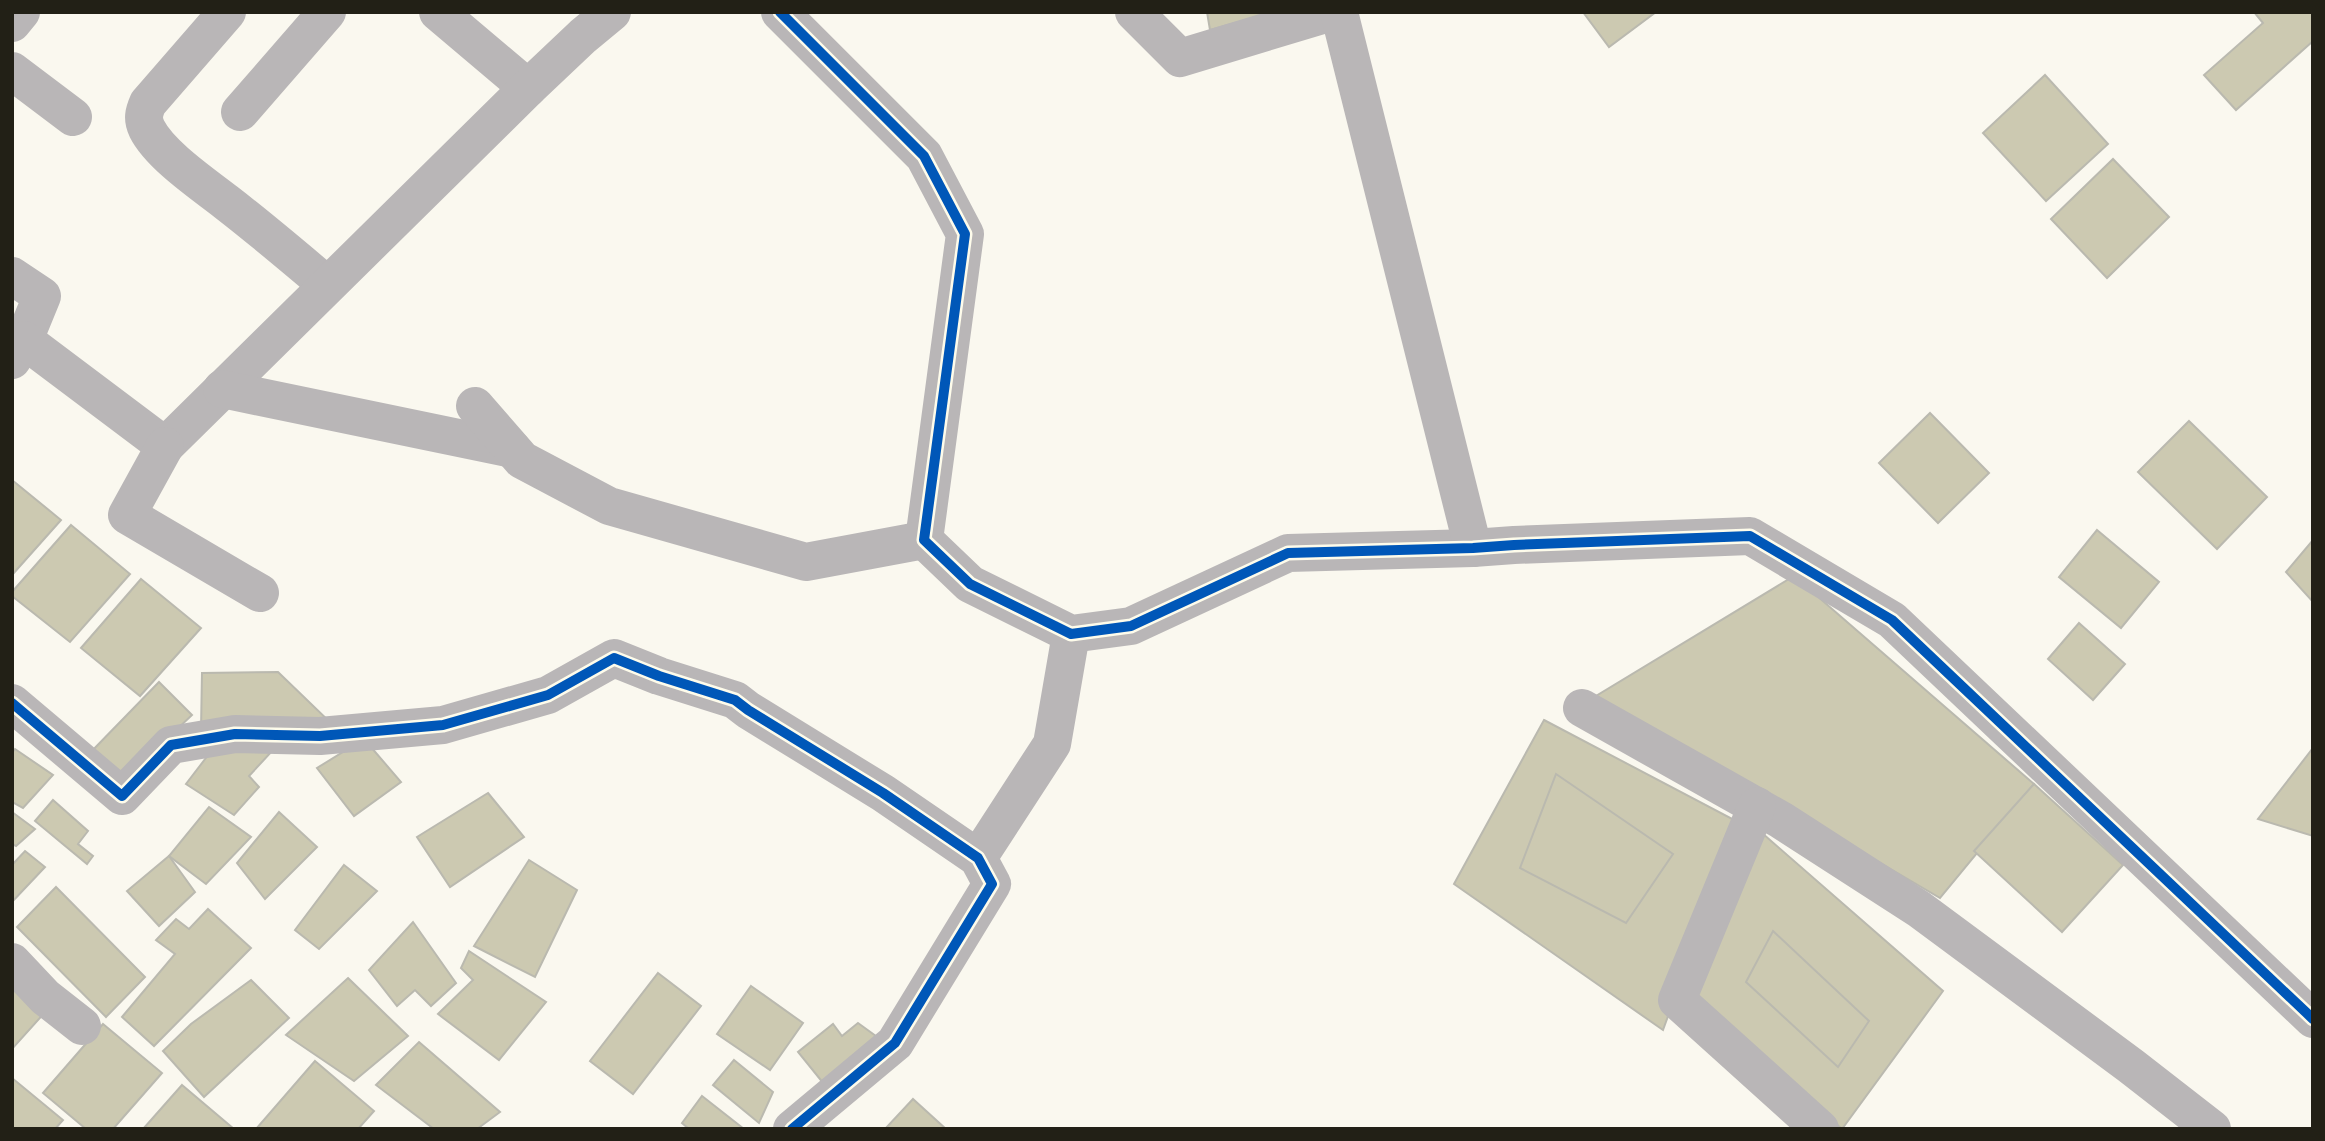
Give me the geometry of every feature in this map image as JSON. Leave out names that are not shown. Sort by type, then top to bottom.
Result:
[{"type":"street","points":[[12,23],[21,12]]},
{"type":"street","points":[[227,12],[148,103],[143,115],[146,128],[159,146],[196,179],[281,245],[327,285]]},
{"type":"street","points":[[240,112],[327,12]]},
{"type":"street","points":[[438,12],[528,88]]},
{"type":"street","points":[[260,593],[127,515],[164,446],[528,88],[612,12]]},
{"type":"street","points":[[780,12],[924,156],[965,234],[924,540]]},
{"type":"street","points":[[1134,12],[1180,58],[1332,12]]},
{"type":"street","points":[[1339,12],[1473,548]]},
{"type":"street","points":[[12,71],[73,117]]},
{"type":"street","points":[[12,276],[42,296],[18,350],[164,446]]},
{"type":"street","points":[[222,389],[512,449]]},
{"type":"street","points":[[475,406],[522,460],[609,506],[806,562],[924,540]]},
{"type":"street","points":[[924,540],[970,584],[1071,634],[1131,626],[1288,553],[1750,536],[1892,620],[2313,1019]]},
{"type":"street","points":[[978,858],[1052,744],[1071,634]]},
{"type":"street","points":[[12,703],[122,796],[171,745],[235,734],[320,736],[443,725],[548,695],[614,658],[659,676],[735,700],[883,793],[978,858],[992,884],[895,1043],[792,1129]]},
{"type":"street","points":[[1582,708],[1757,806],[1919,909],[2212,1129]]},
{"type":"street","points":[[1757,806],[1677,1000],[1821,1129]]},
{"type":"street","points":[[12,962],[45,996],[82,1026]]},
{"type":"building","points":[[1207,12],[1274,12],[1210,30]]},
{"type":"building","points":[[1583,12],[1656,12],[1609,47]]},
{"type":"building","points":[[2254,12],[2313,12],[2313,41],[2236,110],[2204,75],[2263,23]]},
{"type":"building","points":[[2045,75],[2108,144],[2046,201],[1983,133]]},
{"type":"building","points":[[2113,159],[2169,217],[2107,278],[2051,219]]},
{"type":"building","points":[[1930,413],[1989,473],[1938,523],[1879,463]]},
{"type":"building","points":[[2189,421],[2267,497],[2217,549],[2138,472]]},
{"type":"building","points":[[12,480],[61,520],[12,575]]},
{"type":"building","points":[[71,525],[130,574],[70,642],[12,596],[12,592]]},
{"type":"building","points":[[2097,530],[2159,582],[2121,628],[2059,577]]},
{"type":"building","points":[[2313,540],[2313,602],[2286,572]]},
{"type":"building","points":[[1794,576],[2034,784],[1940,898],[1596,696]]},
{"type":"building","points":[[141,579],[201,628],[140,696],[81,648]]},
{"type":"building","points":[[2079,623],[2125,664],[2093,700],[2048,659]]},
{"type":"building","points":[[278,672],[333,725],[201,730],[202,673]]},
{"type":"building","points":[[159,682],[192,715],[119,784],[87,756]]},
{"type":"building","points":[[1544,720],[1738,822],[1663,1030],[1454,884]]},
{"type":"building","points":[[364,739],[401,782],[354,816],[317,768]]},
{"type":"building","points":[[2313,748],[2313,836],[2258,819]]},
{"type":"building","points":[[15,749],[53,775],[23,808],[12,802],[12,753]]},
{"type":"building","points":[[212,750],[273,750],[249,776],[259,787],[234,815],[186,784]]},
{"type":"building","points":[[1556,774],[1673,854],[1626,923],[1520,868]]},
{"type":"building","points":[[2034,784],[2123,865],[2062,932],[1974,851]]},
{"type":"building","points":[[488,793],[524,837],[450,887],[417,837]]},
{"type":"building","points":[[53,800],[88,831],[78,844],[93,856],[87,864],[35,821]]},
{"type":"building","points":[[209,807],[251,837],[206,884],[169,856]]},
{"type":"building","points":[[12,812],[35,829],[16,846],[12,844]]},
{"type":"building","points":[[279,812],[317,847],[265,899],[237,863]]},
{"type":"building","points":[[1762,833],[1943,991],[1842,1129],[1691,998]]},
{"type":"building","points":[[25,851],[45,867],[12,902],[12,865]]},
{"type":"building","points":[[169,856],[195,892],[159,926],[127,891]]},
{"type":"building","points":[[529,860],[577,890],[535,977],[474,946]]},
{"type":"building","points":[[344,865],[377,891],[319,949],[295,930]]},
{"type":"building","points":[[56,887],[145,977],[106,1017],[17,927]]},
{"type":"building","points":[[208,909],[251,948],[154,1046],[122,1017],[175,954],[156,940],[176,919],[189,929]]},
{"type":"building","points":[[413,922],[456,983],[431,1006],[415,990],[397,1006],[369,970]]},
{"type":"building","points":[[1773,931],[1869,1021],[1838,1067],[1746,982]]},
{"type":"building","points":[[469,951],[546,1002],[499,1060],[438,1014],[473,980],[461,968]]},
{"type":"building","points":[[658,973],[701,1006],[633,1094],[590,1061]]},
{"type":"building","points":[[348,978],[408,1036],[354,1081],[286,1035]]},
{"type":"building","points":[[251,980],[289,1018],[204,1097],[163,1051],[191,1024]]},
{"type":"building","points":[[12,981],[47,1010],[12,1049]]},
{"type":"building","points":[[751,986],[803,1023],[770,1070],[717,1034]]},
{"type":"building","points":[[858,1023],[880,1039],[824,1084],[798,1052],[833,1024],[842,1036]]},
{"type":"building","points":[[103,1024],[162,1073],[113,1129],[86,1129],[43,1093]]},
{"type":"building","points":[[419,1042],[500,1112],[477,1129],[434,1129],[376,1085]]},
{"type":"building","points":[[734,1060],[773,1092],[759,1123],[713,1085]]},
{"type":"building","points":[[315,1061],[374,1111],[358,1129],[256,1129]]},
{"type":"building","points":[[12,1078],[63,1120],[55,1129],[12,1129]]},
{"type":"building","points":[[182,1085],[234,1129],[143,1129]]},
{"type":"building","points":[[702,1096],[744,1129],[689,1129],[682,1123]]},
{"type":"building","points":[[913,1099],[946,1129],[885,1129]]},
{"type":"cycle path","points":[[780,12],[924,156],[965,234],[924,540],[970,584],[1071,634],[1131,626],[1288,553],[1750,536],[1892,620],[2313,1019]]},
{"type":"cycle path","points":[[12,703],[122,796],[171,745],[235,734],[320,736],[443,725],[548,695],[614,658],[659,676],[735,700],[883,793],[978,858],[992,884],[895,1043],[792,1129]]}]
